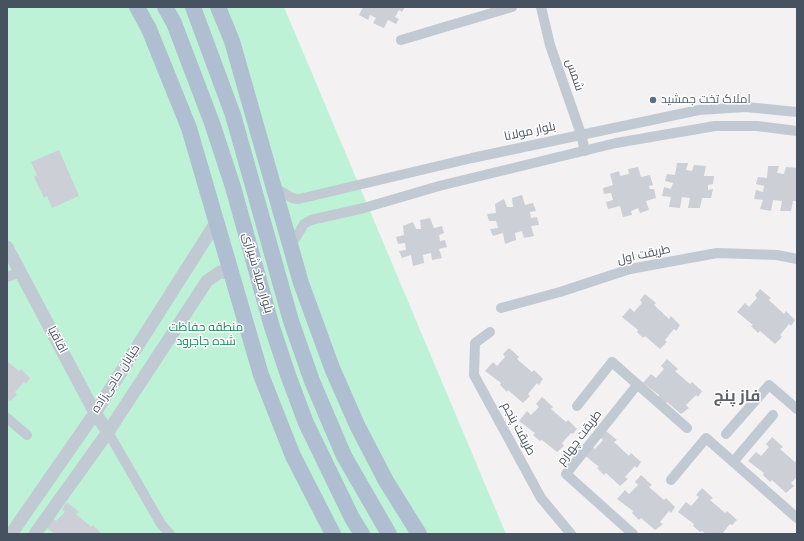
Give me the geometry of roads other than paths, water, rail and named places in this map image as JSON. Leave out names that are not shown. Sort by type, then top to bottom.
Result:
[{"type":"main road","points":[[137,7],[149,29],[189,128],[262,375],[287,442],[333,534]]},
{"type":"main road","name":"بلوار صیاد شیرازی","points":[[165,7],[174,23],[212,123],[233,187],[272,327],[288,375],[313,437],[352,518],[362,534]]},
{"type":"main road","name":"بلوار صیاد شیرازی","points":[[193,7],[233,115],[291,321],[312,381],[344,456],[389,534]]},
{"type":"main road","points":[[218,7],[232,41],[300,283],[357,425],[386,481],[419,534]]},
{"type":"street","points":[[401,40],[486,10],[512,7]]},
{"type":"street","name":"شمس","points":[[541,7],[550,45],[581,134],[585,151]]},
{"type":"street","name":"بلوار مولانا","points":[[274,187],[292,198],[299,199],[472,158],[699,110],[746,107],[797,112]]},
{"type":"street","points":[[290,247],[304,224],[311,220],[364,208],[439,186],[616,143],[715,126],[757,126],[797,131]]},
{"type":"street","name":"خیابان حاجی‌زاده","points":[[11,534],[95,413],[216,221]]},
{"type":"street","name":"اقاقیا","points":[[7,247],[95,413],[108,432]]},
{"type":"street","name":"طریقت اول","points":[[501,308],[560,292],[630,269],[717,253],[778,255],[797,259]]},
{"type":"street","points":[[7,277],[21,272]]},
{"type":"street","name":"خیابان حاجی‌زاده","points":[[35,534],[108,432],[207,281],[220,272],[231,273]]},
{"type":"street","name":"طریقت پنجم","points":[[490,332],[475,343],[474,374],[541,498],[571,534]]},
{"type":"street","points":[[577,406],[612,362],[686,428]]},
{"type":"street","points":[[726,434],[769,384],[797,409]]},
{"type":"street","name":"طریقت چهارم","points":[[633,534],[566,474],[637,385]]},
{"type":"street","points":[[733,462],[773,415]]},
{"type":"street","points":[[7,418],[27,435]]},
{"type":"street","points":[[108,432],[161,524],[170,534]]},
{"type":"street","points":[[671,480],[706,438],[797,518]]},
{"type":"place","name":"املاک تخت جمشید","points":[[653,100]]},
{"type":"district","name":"فاز پنج","points":[[737,397]]},
{"type":"park label","name":"منطقه حفاظت شده جاجرود","points":[[206,335]]}]
